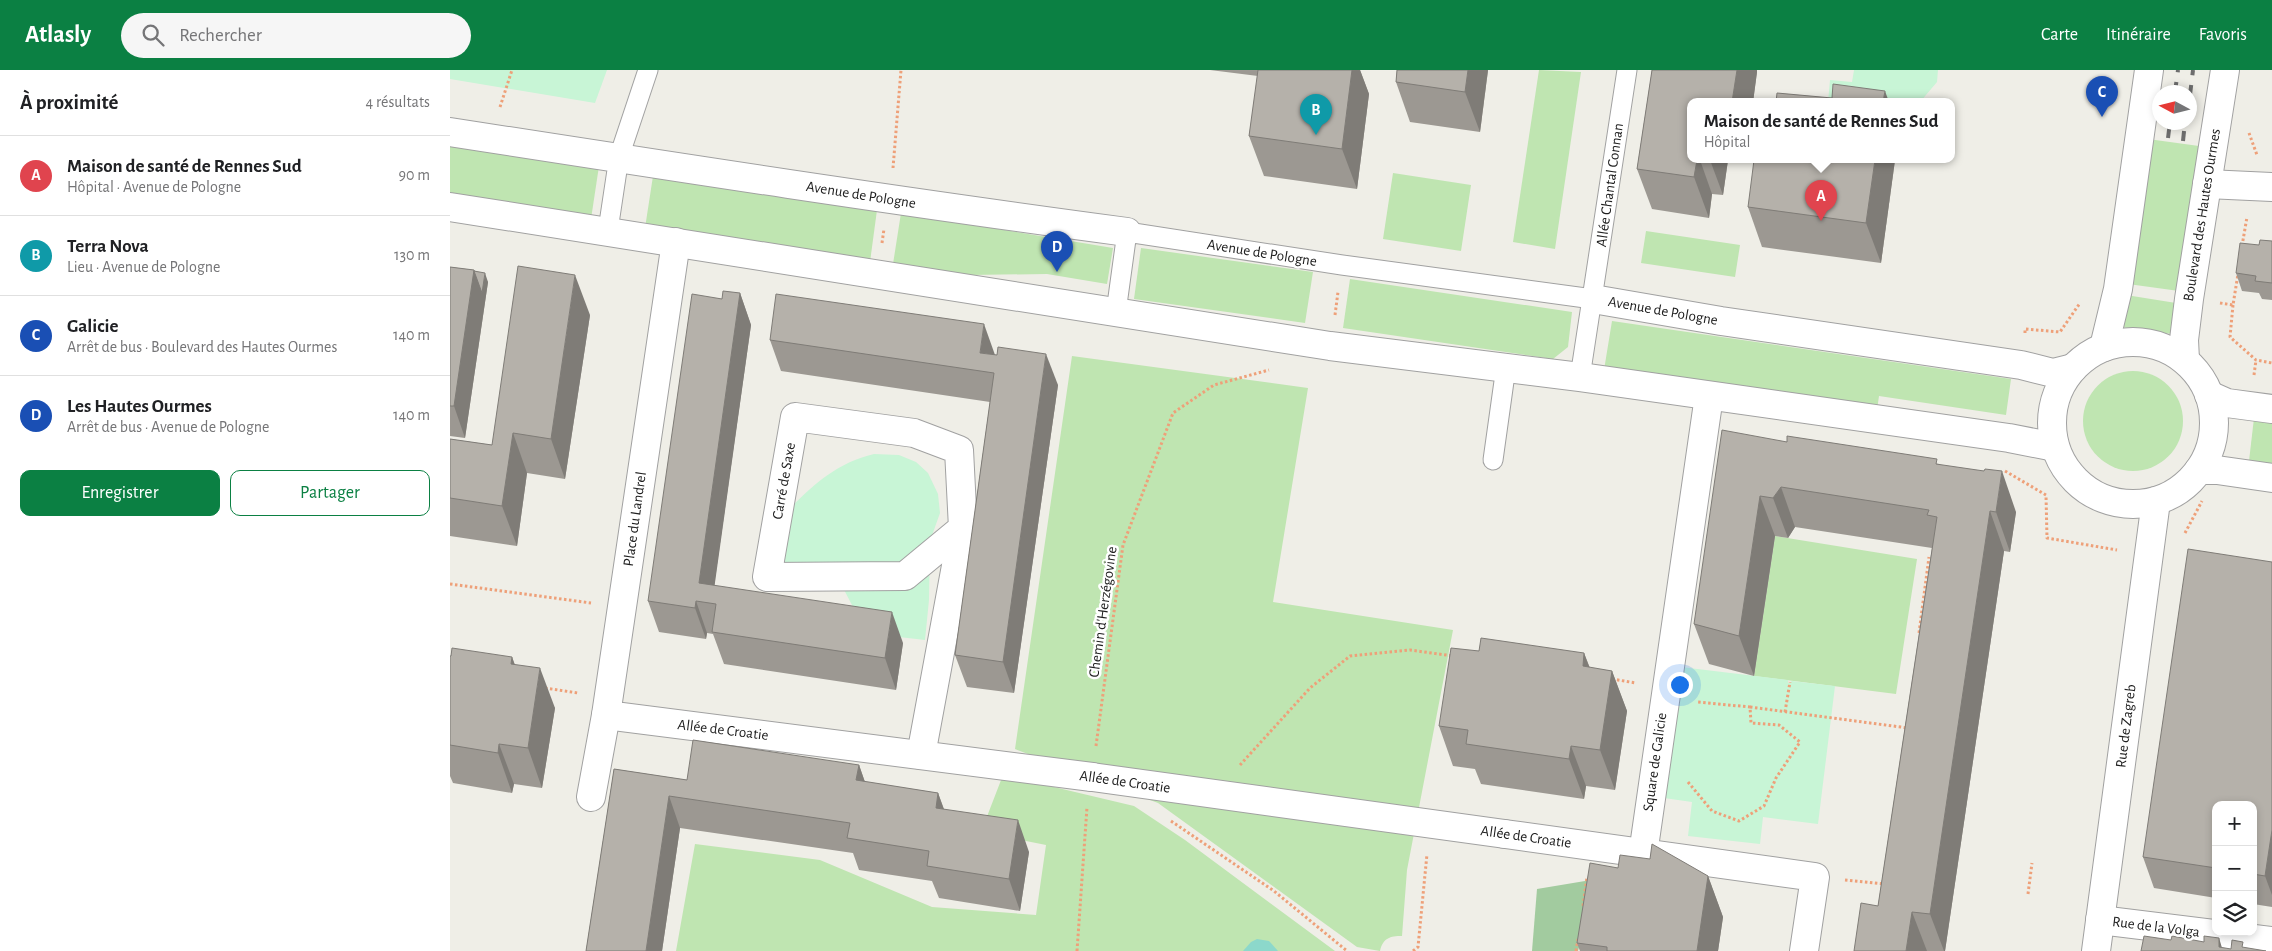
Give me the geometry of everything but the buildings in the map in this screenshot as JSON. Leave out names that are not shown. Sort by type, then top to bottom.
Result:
[{"type":"street","points":[[2104,347],[2118,289],[2150,70]]},
{"type":"street","name":"Boulevard des Hautes Ourmes","points":[[2185,360],[2184,340],[2189,299],[2225,70]]},
{"type":"street","name":"Avenue de Pologne","points":[[450,132],[889,200],[1127,232]]},
{"type":"street","points":[[2207,184],[2272,187]]},
{"type":"street","points":[[450,207],[608,230],[1330,346],[1580,377],[2008,438],[2056,447]]},
{"type":"street","name":"Place du Landrel","points":[[591,797],[607,706],[676,242]]},
{"type":"street","name":"Avenue de Pologne","points":[[1594,299],[1722,321],[2021,365],[2053,373],[2073,368]]},
{"type":"street","points":[[2124,342],[2146,342],[2166,349],[2185,360],[2200,376],[2209,395],[2214,414],[2214,434],[2208,453],[2199,470],[2181,488],[2156,501],[2139,504],[2118,503],[2098,497],[2081,486],[2065,468],[2056,447],[2052,426],[2054,405],[2061,385],[2073,368],[2088,356],[2104,347],[2124,342]]},
{"type":"street","points":[[2209,395],[2227,403],[2272,409]]},
{"type":"street","name":"Square de Galicie","points":[[1643,854],[1665,692],[1710,396]]},
{"type":"street","name":"Carré de Saxe","points":[[921,755],[963,528],[959,450],[914,433],[795,417],[767,577],[905,576],[963,528]]},
{"type":"street","points":[[2199,470],[2217,470],[2272,478]]},
{"type":"street","name":"Rue de Zagreb","points":[[2096,951],[2156,501]]},
{"type":"street","name":"Allée de Croatie","points":[[607,706],[921,755],[1643,854]]},
{"type":"street","points":[[1643,854],[1815,878],[1804,951]]},
{"type":"street","name":"Rue de la Volga","points":[[2100,920],[2272,941]]},
{"type":"lane","points":[[608,230],[619,158],[648,70]]},
{"type":"lane","name":"Allée Chantal Connan","points":[[1580,377],[1594,299],[1627,70]]},
{"type":"lane","points":[[1116,312],[1127,232]]},
{"type":"lane","name":"Avenue de Pologne","points":[[1127,232],[1342,265],[1594,299]]},
{"type":"lane","points":[[1493,460],[1506,368]]},
{"type":"path","points":[[505,88],[512,70]]},
{"type":"path","points":[[876,273],[889,200],[901,70]]},
{"type":"path","points":[[1330,346],[1342,265]]},
{"type":"path","points":[[2233,305],[2230,337],[2256,360],[2272,363]]},
{"type":"path","name":"Chemin d'Herzégovine","points":[[1077,951],[1084,826],[1123,545],[1173,413],[1214,386],[1271,369]]},
{"type":"path","points":[[1918,642],[1929,557]]},
{"type":"path","points":[[450,584],[622,607]]},
{"type":"path","points":[[1212,794],[1310,688],[1350,656],[1410,650],[1456,657]]},
{"type":"path","points":[[1609,679],[1665,692],[1694,702],[1908,728]]},
{"type":"path","points":[[1785,712],[1790,682]]},
{"type":"path","points":[[543,688],[607,706]]},
{"type":"path","points":[[1688,782],[1712,810],[1739,821],[1764,806],[1776,778],[1800,742],[1779,725],[1751,723],[1750,708]]},
{"type":"path","points":[[1906,737],[1909,718]]},
{"type":"path","points":[[1166,818],[1274,891],[1347,951]]},
{"type":"path","points":[[1413,951],[1418,946],[1431,824]]},
{"type":"path","points":[[1583,907],[1592,846]]},
{"type":"path","points":[[2028,894],[2032,863]]},
{"type":"path","points":[[1815,878],[1884,884],[1886,874]]},
{"type":"path","points":[[1576,951],[1579,934]]},
{"type":"green space","points":[[450,70],[607,70],[595,103],[450,79]]},
{"type":"green space","points":[[1539,70],[1581,72],[1555,249],[1513,242]]},
{"type":"green space","points":[[1854,70],[1938,70],[1937,82],[1923,98],[1828,98],[1830,80],[1852,82]]},
{"type":"green space","points":[[2148,139],[2199,146],[2179,291],[2128,284]]},
{"type":"green space","points":[[450,145],[599,166],[591,219],[450,198]]},
{"type":"green space","points":[[1393,173],[1471,185],[1461,251],[1383,239]]},
{"type":"green space","points":[[653,176],[877,210],[870,262],[645,228]]},
{"type":"green space","points":[[901,213],[1113,248],[1107,284],[1047,274],[969,275],[893,264]]},
{"type":"green space","points":[[1646,231],[1740,245],[1735,277],[1641,263]]},
{"type":"green space","points":[[1141,248],[1313,272],[1305,323],[1134,299]]},
{"type":"green space","points":[[1350,279],[1572,312],[1568,347],[1553,359],[1343,328]]},
{"type":"green space","points":[[2126,295],[2176,303],[2172,334],[2121,327]]},
{"type":"green space","points":[[1612,321],[2011,379],[2006,415],[1879,396],[1877,410],[1604,370]]},
{"type":"green space","points":[[1072,356],[1308,388],[1273,602],[1453,630],[1407,870],[1402,936],[1385,941],[1380,951],[1357,947],[1158,803],[1015,749]]},
{"type":"green space","points":[[2133,371],[2152,374],[2169,385],[2180,402],[2183,421],[2180,440],[2169,457],[2152,468],[2133,471],[2114,468],[2097,457],[2086,440],[2083,421],[2086,402],[2097,385],[2114,374]]},
{"type":"green space","points":[[2254,418],[2272,420],[2272,465],[2249,461]]},
{"type":"green space","points":[[874,454],[899,455],[916,462],[928,473],[938,494],[940,513],[930,541],[929,600],[925,640],[899,637],[853,607],[840,582],[798,574],[781,562],[779,520],[810,489],[833,471],[860,458]]},
{"type":"green space","points":[[1775,536],[1917,559],[1896,694],[1754,676]]},
{"type":"green space","points":[[1681,667],[1788,680],[1788,683],[1792,681],[1835,686],[1818,824],[1763,817],[1760,844],[1688,836],[1692,802],[1664,798]]},
{"type":"green space","points":[[1003,775],[1134,806],[1185,840],[1335,951],[676,951],[695,844],[820,860],[932,907],[1036,915],[1046,845],[981,832]]},
{"type":"green space","points":[[1597,879],[1578,951],[1532,951],[1537,889]]},
{"type":"shaded area","points":[[1257,939],[1269,941],[1278,951],[1243,951],[1251,942]]},
{"type":"railway","points":[[2176,85],[2178,70]]},
{"type":"railway","points":[[2191,85],[2193,70]]},
{"type":"railway","points":[[2168,138],[2169,130]]},
{"type":"railway","points":[[2183,141],[2184,130]]},
{"type":"place","name":"Galicie","points":[[2102,117]]},
{"type":"place","name":"Terra Nova","points":[[1316,135]]},
{"type":"place","name":"Maison de santé de Rennes Sud","points":[[1821,221]]},
{"type":"place","name":"Les Hautes Ourmes","points":[[1057,272]]}]
